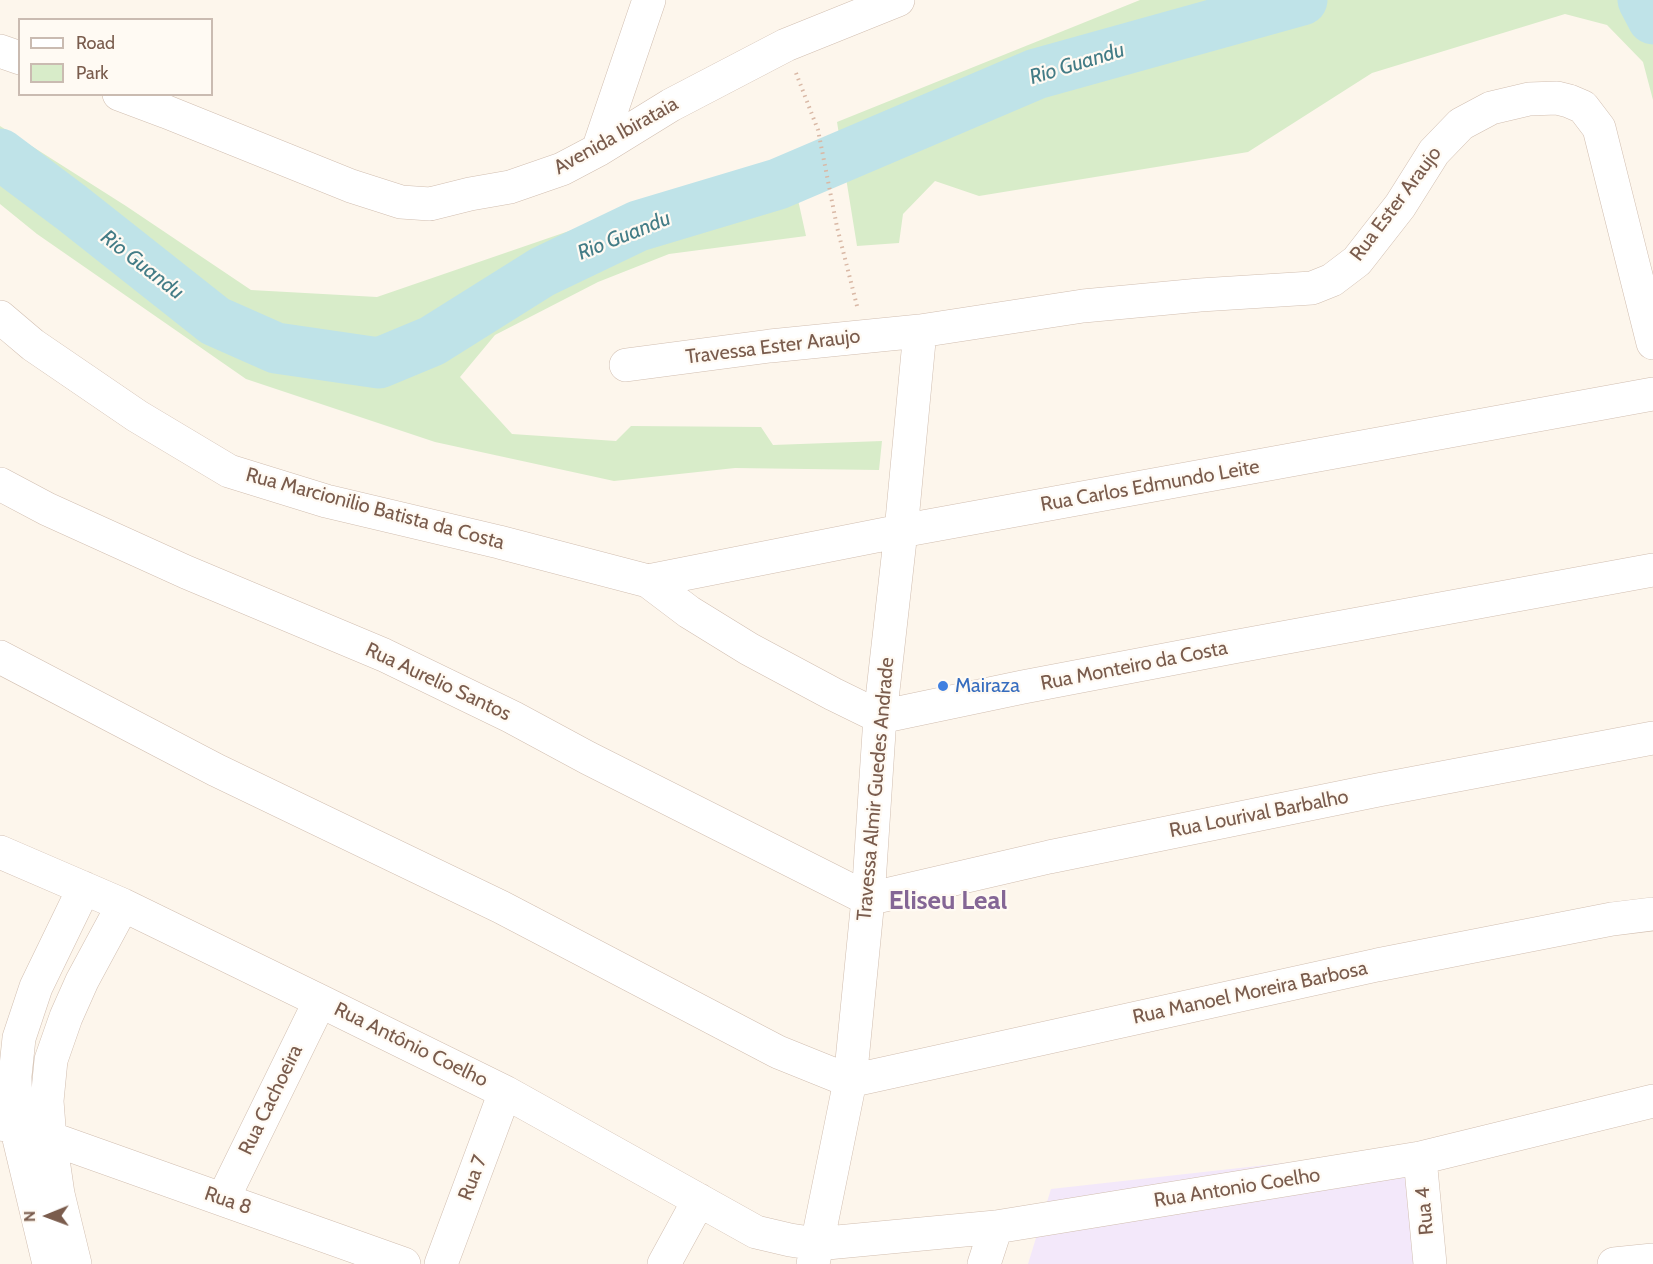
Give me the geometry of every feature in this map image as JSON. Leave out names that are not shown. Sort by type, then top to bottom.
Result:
[{"type":"street","points":[[598,150],[649,0]]},
{"type":"street","name":"Avenida Ibirataia","points":[[124,96],[351,186],[401,202],[430,204],[510,186],[562,169],[672,105],[786,45],[898,0]]},
{"type":"street","points":[[0,51],[18,57]]},
{"type":"street","name":"Rua Ester Araujo","points":[[920,331],[1083,306],[1312,288],[1332,280],[1357,261],[1400,206],[1434,152],[1461,124],[1491,108],[1529,99],[1557,98],[1583,107],[1599,128],[1653,343]]},
{"type":"street","name":"Rua Marcionilio Batista da Costa","points":[[0,317],[33,345],[137,416],[229,471],[326,501],[499,542],[648,581]]},
{"type":"street","name":"Travessa Ester Araujo","points":[[626,366],[770,345],[920,331]]},
{"type":"street","name":"Travessa Almir Guedes Andrade","points":[[815,1254],[850,1081],[868,899],[880,717],[920,331]]},
{"type":"street","name":"Rua Carlos Edmundo Leite","points":[[648,581],[901,531],[1653,394]]},
{"type":"street","name":"Rua Aurelio Santos","points":[[0,484],[47,509],[186,572],[384,655],[512,717],[588,758],[868,899]]},
{"type":"street","name":"Rua Monteiro da Costa","points":[[880,717],[1221,649],[1653,570]]},
{"type":"street","points":[[648,581],[689,612],[749,649],[880,717]]},
{"type":"street","points":[[0,657],[216,770],[501,907],[778,1052],[850,1081]]},
{"type":"street","name":"Rua Lourival Barbalho","points":[[868,899],[1049,856],[1653,738]]},
{"type":"street","name":"Rua Antônio Coelho","points":[[0,852],[123,905],[506,1092],[756,1232],[790,1240],[815,1254]]},
{"type":"street","points":[[49,1264],[8,1125],[19,1038],[36,987],[84,888]]},
{"type":"street","points":[[75,1264],[58,1194],[50,1139],[47,1101],[51,1060],[82,981],[123,905]]},
{"type":"street","name":"Rua Manoel Moreira Barbosa","points":[[850,1081],[1377,965],[1612,919],[1653,914]]},
{"type":"street","name":"Rua Cachoeira","points":[[223,1199],[320,1001]]},
{"type":"street","name":"Rua 7","points":[[441,1264],[506,1092]]},
{"type":"street","name":"Rua Antonio Coelho","points":[[815,1254],[1420,1158],[1653,1101]]},
{"type":"street","name":"Rua 8","points":[[8,1125],[404,1264]]},
{"type":"street","name":"Rua 4","points":[[1420,1158],[1430,1264]]},
{"type":"street","points":[[664,1264],[699,1200]]},
{"type":"street","points":[[984,1264],[996,1227]]},
{"type":"path","points":[[786,45],[818,130],[837,227],[865,336]]},
{"type":"shaded area","points":[[1419,1148],[1423,1264],[1028,1264],[1051,1189]]},
{"type":"green space","points":[[1140,0],[1207,0],[1209,26],[1302,0],[1653,0],[1653,100],[1643,62],[1607,25],[1565,14],[1372,73],[1248,152],[979,196],[935,181],[903,214],[899,243],[857,246],[837,122]]},
{"type":"green space","points":[[0,126],[126,206],[251,290],[377,297],[697,187],[789,159],[806,236],[669,254],[598,282],[495,335],[460,377],[512,434],[616,441],[631,426],[761,427],[773,445],[882,441],[879,470],[735,468],[614,481],[435,442],[246,379],[37,234],[0,204]]},
{"type":"waterway","name":"Rio Guandu","points":[[0,154],[215,321],[276,348],[379,363],[432,341],[542,272],[638,226],[778,184],[1036,74],[1302,0]]},
{"type":"waterway","name":"Rio Guandu","points":[[1643,0],[1653,19]]},
{"type":"place","name":"Mairaza","points":[[943,686]]},
{"type":"district","name":"Eliseu Leal","points":[[948,901]]}]
